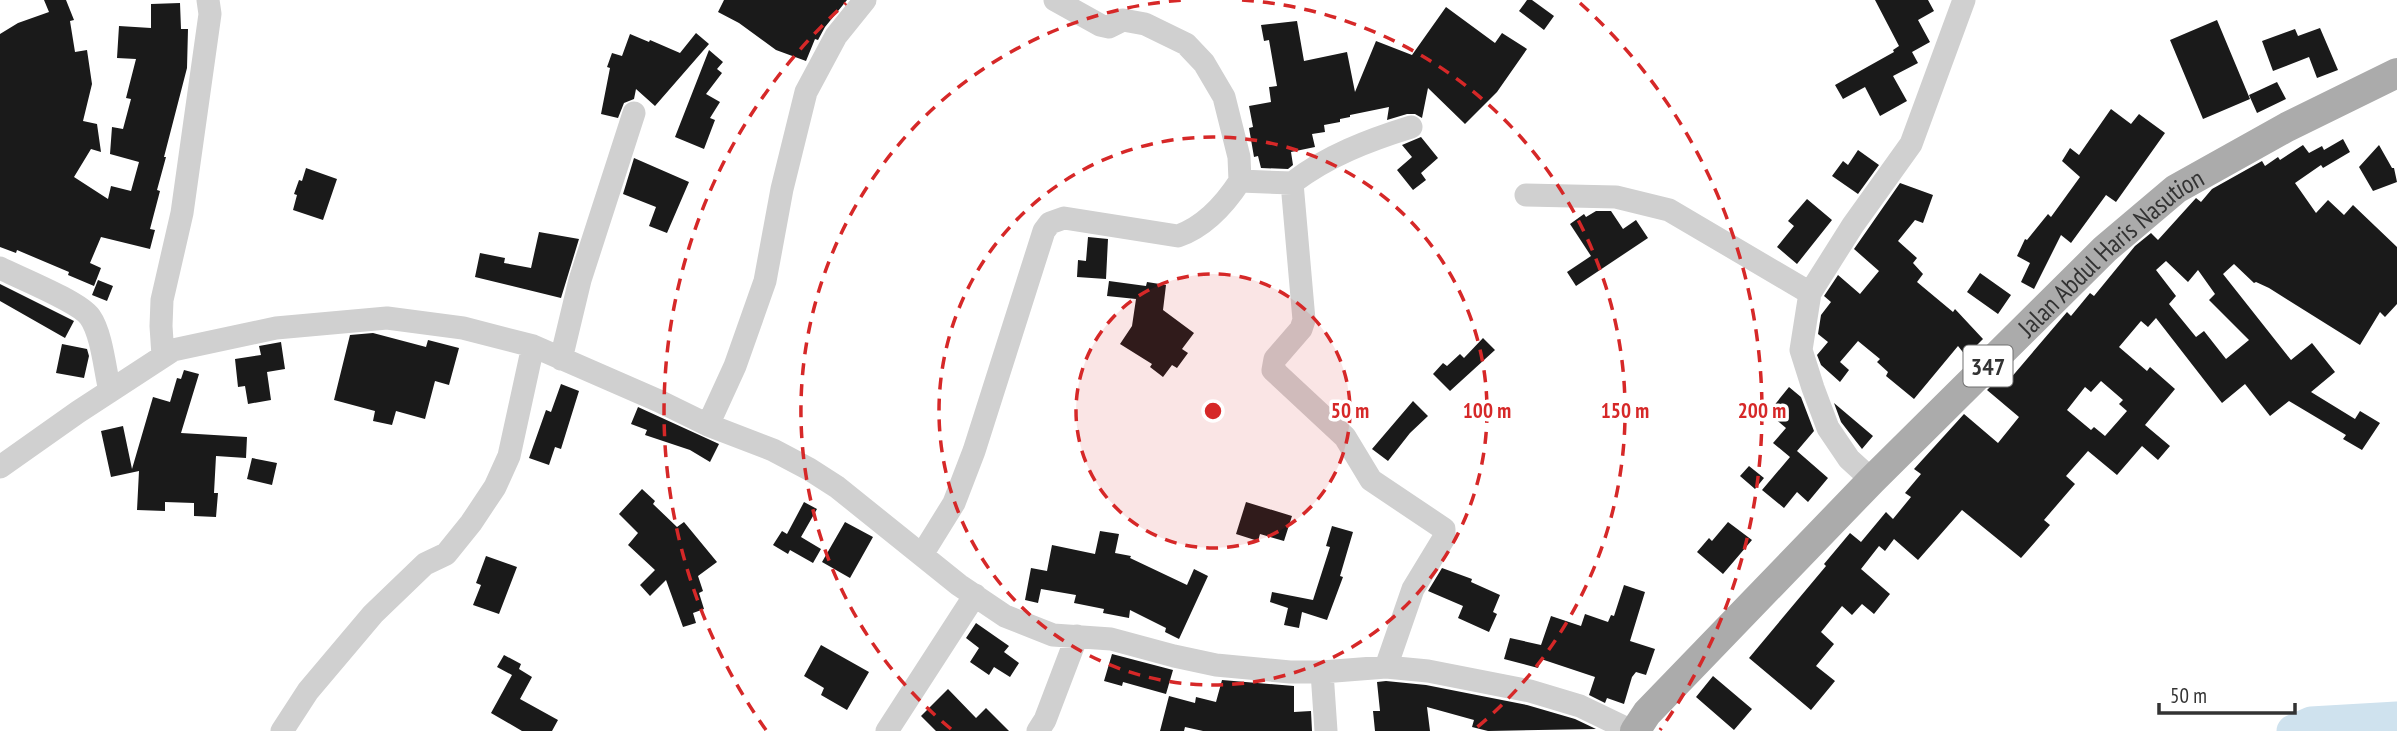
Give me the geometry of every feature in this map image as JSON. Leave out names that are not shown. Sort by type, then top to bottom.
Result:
[{"type":"main road","name":"Jalan Abdul Haris Nasution","points":[[1634,731],[1647,713],[1872,480],[2105,248],[2175,189],[2287,127],[2397,73]]},
{"type":"street","points":[[163,356],[162,300],[182,214],[210,14],[208,0]]},
{"type":"street","points":[[708,425],[735,366],[765,281],[782,189],[806,92],[836,36],[865,0]]},
{"type":"street","points":[[923,553],[954,503],[974,451],[1044,231],[1050,223],[1064,218],[1178,236],[1191,232],[1206,220],[1240,180],[1239,157],[1224,97],[1204,63],[1186,44],[1131,20],[1123,20],[1109,27],[1100,25],[1055,0]]},
{"type":"street","points":[[1872,480],[1849,458],[1828,428],[1813,388],[1801,350],[1810,293],[1853,225],[1911,144],[1964,0]]},
{"type":"street","points":[[561,359],[580,280],[634,113]]},
{"type":"street","points":[[1240,180],[1292,183],[1330,159],[1411,127]]},
{"type":"street","points":[[1292,183],[1304,320],[1301,329],[1275,359],[1273,370],[1345,437],[1371,480],[1441,526],[1445,532],[1413,589],[1387,667]]},
{"type":"street","points":[[1526,195],[1616,197],[1669,210],[1810,293]]},
{"type":"street","points":[[0,268],[77,306],[90,316],[96,329],[110,391]]},
{"type":"street","points":[[0,467],[173,350],[276,328],[387,318],[463,328],[533,346],[708,425],[773,450],[837,487],[1005,616],[1053,635],[1111,639],[1216,665],[1290,672],[1387,667],[1428,671],[1530,691],[1580,706],[1634,731]]},
{"type":"street","points":[[282,731],[308,691],[373,614],[425,564],[446,554],[495,487],[509,456],[533,346]]},
{"type":"street","points":[[887,731],[975,595]]},
{"type":"street","points":[[1038,731],[1045,720],[1077,636]]},
{"type":"street","points":[[1322,672],[1326,731]]},
{"type":"building","points":[[44,0],[66,0],[74,20],[70,21],[75,52],[87,50],[92,84],[83,121],[97,124],[101,152],[91,149],[74,177],[108,199],[111,186],[131,191],[139,162],[110,154],[112,127],[123,129],[131,99],[126,98],[136,59],[117,58],[119,26],[151,28],[151,4],[180,3],[181,29],[188,29],[187,68],[157,190],[160,191],[150,229],[155,230],[150,249],[101,237],[90,263],[101,268],[94,286],[17,250],[16,253],[0,247],[0,34],[18,23],[49,12]]},
{"type":"building","points":[[724,0],[847,0],[818,40],[815,39],[806,61],[776,50],[739,23],[718,12]]},
{"type":"building","points":[[1527,0],[1532,0],[1554,16],[1544,30],[1519,11]]},
{"type":"building","points":[[1875,0],[1928,0],[1934,11],[1918,20],[1930,42],[1912,52],[1918,63],[1893,76],[1907,101],[1880,116],[1865,87],[1843,99],[1835,85],[1894,52],[1899,46]]},
{"type":"building","points":[[1446,7],[1495,43],[1502,33],[1527,49],[1497,92],[1465,124],[1428,88],[1422,118],[1407,114],[1387,120],[1389,107],[1350,115],[1340,119],[1340,122],[1324,125],[1325,132],[1312,134],[1315,147],[1291,152],[1293,165],[1288,169],[1261,168],[1258,156],[1254,157],[1249,128],[1253,127],[1249,106],[1271,102],[1269,87],[1277,86],[1269,40],[1264,41],[1261,25],[1297,21],[1304,61],[1347,52],[1355,92],[1376,41],[1412,55]]},
{"type":"building","points":[[2217,20],[2250,99],[2203,119],[2170,40]]},
{"type":"building","points":[[2320,28],[2338,70],[2317,78],[2309,57],[2273,71],[2262,41],[2295,29],[2298,36]]},
{"type":"building","points":[[696,33],[709,44],[655,106],[636,89],[634,99],[624,103],[618,118],[601,114],[610,68],[607,67],[612,53],[622,56],[630,34],[680,53]]},
{"type":"building","points":[[709,50],[723,62],[717,69],[722,73],[706,94],[720,102],[710,118],[715,120],[704,149],[675,137]]},
{"type":"building","points":[[2277,82],[2286,99],[2257,113],[2249,95]]},
{"type":"building","points":[[2111,109],[2131,124],[2139,114],[2165,133],[2116,202],[2106,195],[2071,243],[2061,235],[2034,289],[2021,282],[2030,263],[2017,256],[2025,239],[2027,240],[2048,214],[2051,217],[2080,177],[2062,161],[2070,148],[2079,155]]},
{"type":"building","points":[[1421,137],[1438,158],[1421,173],[1426,180],[1413,190],[1397,170],[1412,157],[1402,145]]},
{"type":"building","points":[[2343,139],[2350,152],[2323,168],[2321,165],[2295,183],[2316,213],[2328,200],[2344,215],[2353,205],[2397,247],[2397,304],[2385,317],[2380,312],[2360,345],[2269,288],[2254,283],[2234,264],[2223,274],[2291,360],[2312,343],[2335,372],[2311,392],[2355,419],[2360,411],[2380,423],[2362,450],[2343,439],[2346,435],[2289,401],[2270,416],[2245,384],[2222,403],[2156,318],[2148,327],[2141,321],[2119,347],[2147,371],[2150,367],[2175,389],[2145,425],[2170,446],[2158,460],[2142,446],[2117,475],[2088,451],[2066,476],[2075,484],[2044,520],[2050,525],[2021,558],[1962,510],[1918,560],[1894,539],[1885,551],[1879,546],[1861,569],[1890,594],[1874,614],[1862,604],[1852,615],[1842,606],[1821,632],[1834,644],[1816,666],[1835,681],[1811,710],[1749,658],[1850,533],[1861,542],[1886,512],[1893,519],[1911,497],[1905,493],[1921,474],[1914,469],[1964,414],[1998,443],[2019,417],[1987,390],[1997,380],[2004,386],[2067,312],[2071,316],[2090,293],[2094,296],[2135,246],[2151,233],[2158,240],[2196,198],[2201,202],[2212,189],[2262,161],[2265,166],[2303,145],[2309,153],[2322,146],[2324,150]],"holes":[[[2166,261],[2188,282],[2198,270],[2215,294],[2209,300],[2249,340],[2226,359],[2204,331],[2196,337],[2169,304],[2176,296],[2156,270]],[[2101,381],[2123,400],[2119,404],[2127,411],[2105,436],[2094,427],[2091,430],[2067,410],[2085,387],[2091,392]]]},
{"type":"building","points":[[2379,145],[2394,168],[2397,182],[2373,191],[2359,167]]},
{"type":"building","points":[[1858,150],[1879,165],[1858,194],[1832,176],[1843,161],[1848,165]]},
{"type":"building","points":[[634,158],[689,182],[667,233],[649,226],[656,207],[623,194]]},
{"type":"building","points":[[306,168],[337,179],[323,220],[293,210],[297,195],[294,194]]},
{"type":"building","points":[[1900,183],[1933,195],[1923,223],[1915,220],[1898,241],[1917,258],[1913,263],[1923,274],[1917,282],[1953,312],[1955,309],[1983,339],[1966,356],[1958,346],[1914,399],[1886,376],[1888,372],[1877,362],[1880,359],[1858,341],[1840,362],[1849,370],[1840,382],[1821,365],[1817,355],[1828,342],[1818,334],[1821,315],[1831,302],[1824,296],[1838,275],[1860,294],[1879,271],[1854,249]]},
{"type":"building","points":[[1807,199],[1832,220],[1797,264],[1777,247],[1794,226],[1788,221]]},
{"type":"building","points":[[1596,211],[1611,211],[1623,229],[1636,220],[1648,238],[1576,286],[1567,272],[1591,256],[1570,224],[1584,214],[1586,217]]},
{"type":"building","points":[[539,232],[579,239],[561,298],[475,277],[480,253],[505,258],[504,263],[531,268]]},
{"type":"building","points":[[1088,237],[1108,239],[1106,279],[1077,277],[1078,260],[1086,261]]},
{"type":"building","points":[[1980,273],[2011,295],[1998,314],[1967,292]]},
{"type":"building","points":[[98,280],[113,286],[107,301],[92,295]]},
{"type":"building","points":[[1109,281],[1146,286],[1147,282],[1166,285],[1163,310],[1194,333],[1182,349],[1188,353],[1177,368],[1172,365],[1163,377],[1150,367],[1152,364],[1120,344],[1132,326],[1136,299],[1107,296]]},
{"type":"building","points":[[0,284],[74,321],[65,338],[0,301]]},
{"type":"building","points":[[373,333],[426,347],[428,340],[459,348],[449,385],[435,381],[425,419],[396,411],[392,425],[373,421],[375,411],[334,400],[350,335]]},
{"type":"building","points":[[1483,338],[1495,350],[1450,391],[1433,374],[1443,363],[1447,366],[1460,354],[1464,358]]},
{"type":"building","points":[[281,342],[285,369],[267,372],[271,400],[248,404],[245,386],[238,387],[235,359],[261,355],[259,346]]},
{"type":"building","points":[[62,344],[87,349],[89,356],[84,378],[56,373]]},
{"type":"building","points":[[184,370],[199,374],[181,433],[247,437],[246,458],[216,456],[216,517],[194,516],[194,503],[165,502],[165,511],[137,510],[139,471],[111,477],[101,431],[123,426],[132,469],[153,397],[170,402],[177,378],[181,379]]},
{"type":"building","points":[[561,384],[579,391],[561,449],[555,447],[549,465],[529,458],[546,410],[551,412]]},
{"type":"building","points":[[1789,387],[1801,397],[1814,431],[1797,451],[1828,478],[1808,502],[1797,492],[1784,508],[1762,490],[1790,457],[1773,443],[1786,428],[1768,413]]},
{"type":"building","points":[[1413,401],[1428,416],[1410,433],[1388,461],[1372,449]]},
{"type":"building","points":[[1834,403],[1873,436],[1862,449],[1841,422]]},
{"type":"building","points":[[638,407],[719,444],[710,462],[690,450],[645,435],[647,430],[631,424]]},
{"type":"building","points":[[252,458],[277,463],[272,485],[247,479]]},
{"type":"building","points":[[1749,466],[1764,478],[1755,489],[1740,476]]},
{"type":"building","points":[[642,489],[677,527],[684,522],[717,562],[698,576],[703,591],[699,593],[704,609],[693,613],[696,623],[683,627],[666,580],[650,596],[640,585],[655,570],[628,545],[638,533],[619,514]]},
{"type":"building","points":[[804,502],[817,509],[801,537],[821,549],[813,563],[790,550],[788,554],[773,545],[782,531],[787,534]]},
{"type":"building","points":[[1246,502],[1292,516],[1284,541],[1260,534],[1258,541],[1236,534]]},
{"type":"building","points":[[845,522],[873,537],[850,578],[822,562]]},
{"type":"building","points":[[1728,522],[1752,540],[1723,574],[1697,552],[1709,538],[1712,541]]},
{"type":"building","points":[[1332,526],[1353,532],[1340,576],[1343,577],[1327,620],[1302,612],[1299,628],[1284,625],[1288,608],[1270,602],[1272,592],[1313,600],[1330,547],[1326,546]]},
{"type":"building","points":[[1100,531],[1119,534],[1115,553],[1131,556],[1130,558],[1187,585],[1194,569],[1208,576],[1179,639],[1165,632],[1166,628],[1130,610],[1129,618],[1103,613],[1104,609],[1074,603],[1076,595],[1041,589],[1038,603],[1025,600],[1031,568],[1047,571],[1052,545],[1095,554]]},
{"type":"building","points":[[486,556],[517,567],[499,614],[473,605],[481,585],[476,583]]},
{"type":"building","points":[[1442,568],[1472,579],[1471,582],[1500,595],[1493,612],[1497,614],[1489,632],[1458,618],[1463,606],[1428,591]]},
{"type":"building","points":[[1624,585],[1645,592],[1630,641],[1655,649],[1646,675],[1636,672],[1632,677],[1624,704],[1607,698],[1605,703],[1589,695],[1595,677],[1541,659],[1538,668],[1504,659],[1510,638],[1541,645],[1551,616],[1581,626],[1585,614],[1608,622],[1611,615],[1614,616]]},
{"type":"building","points":[[976,623],[1009,646],[1004,652],[1019,663],[1010,677],[994,667],[989,675],[970,662],[979,648],[966,638]]},
{"type":"building","points":[[821,645],[869,672],[847,710],[821,695],[824,688],[804,676]]},
{"type":"building","points":[[1112,654],[1173,670],[1166,694],[1123,682],[1122,686],[1104,681]]},
{"type":"building","points":[[504,655],[521,664],[519,669],[532,677],[520,699],[558,720],[552,731],[522,731],[491,713],[512,675],[497,667]]},
{"type":"building","points":[[1713,676],[1752,709],[1734,730],[1696,697]]},
{"type":"building","points":[[1222,680],[1294,686],[1294,712],[1311,711],[1312,731],[1203,731],[1185,727],[1184,731],[1160,731],[1169,696],[1195,703],[1196,697],[1216,702]]},
{"type":"building","points":[[1377,682],[1426,685],[1527,705],[1575,719],[1596,729],[1488,731],[1472,727],[1474,720],[1427,707],[1430,731],[1375,731],[1373,711],[1380,711]]},
{"type":"building","points":[[948,689],[976,718],[986,708],[1009,731],[936,731],[921,716]]},
{"type":"waterway","points":[[2293,731],[2311,723],[2397,718]]}]
